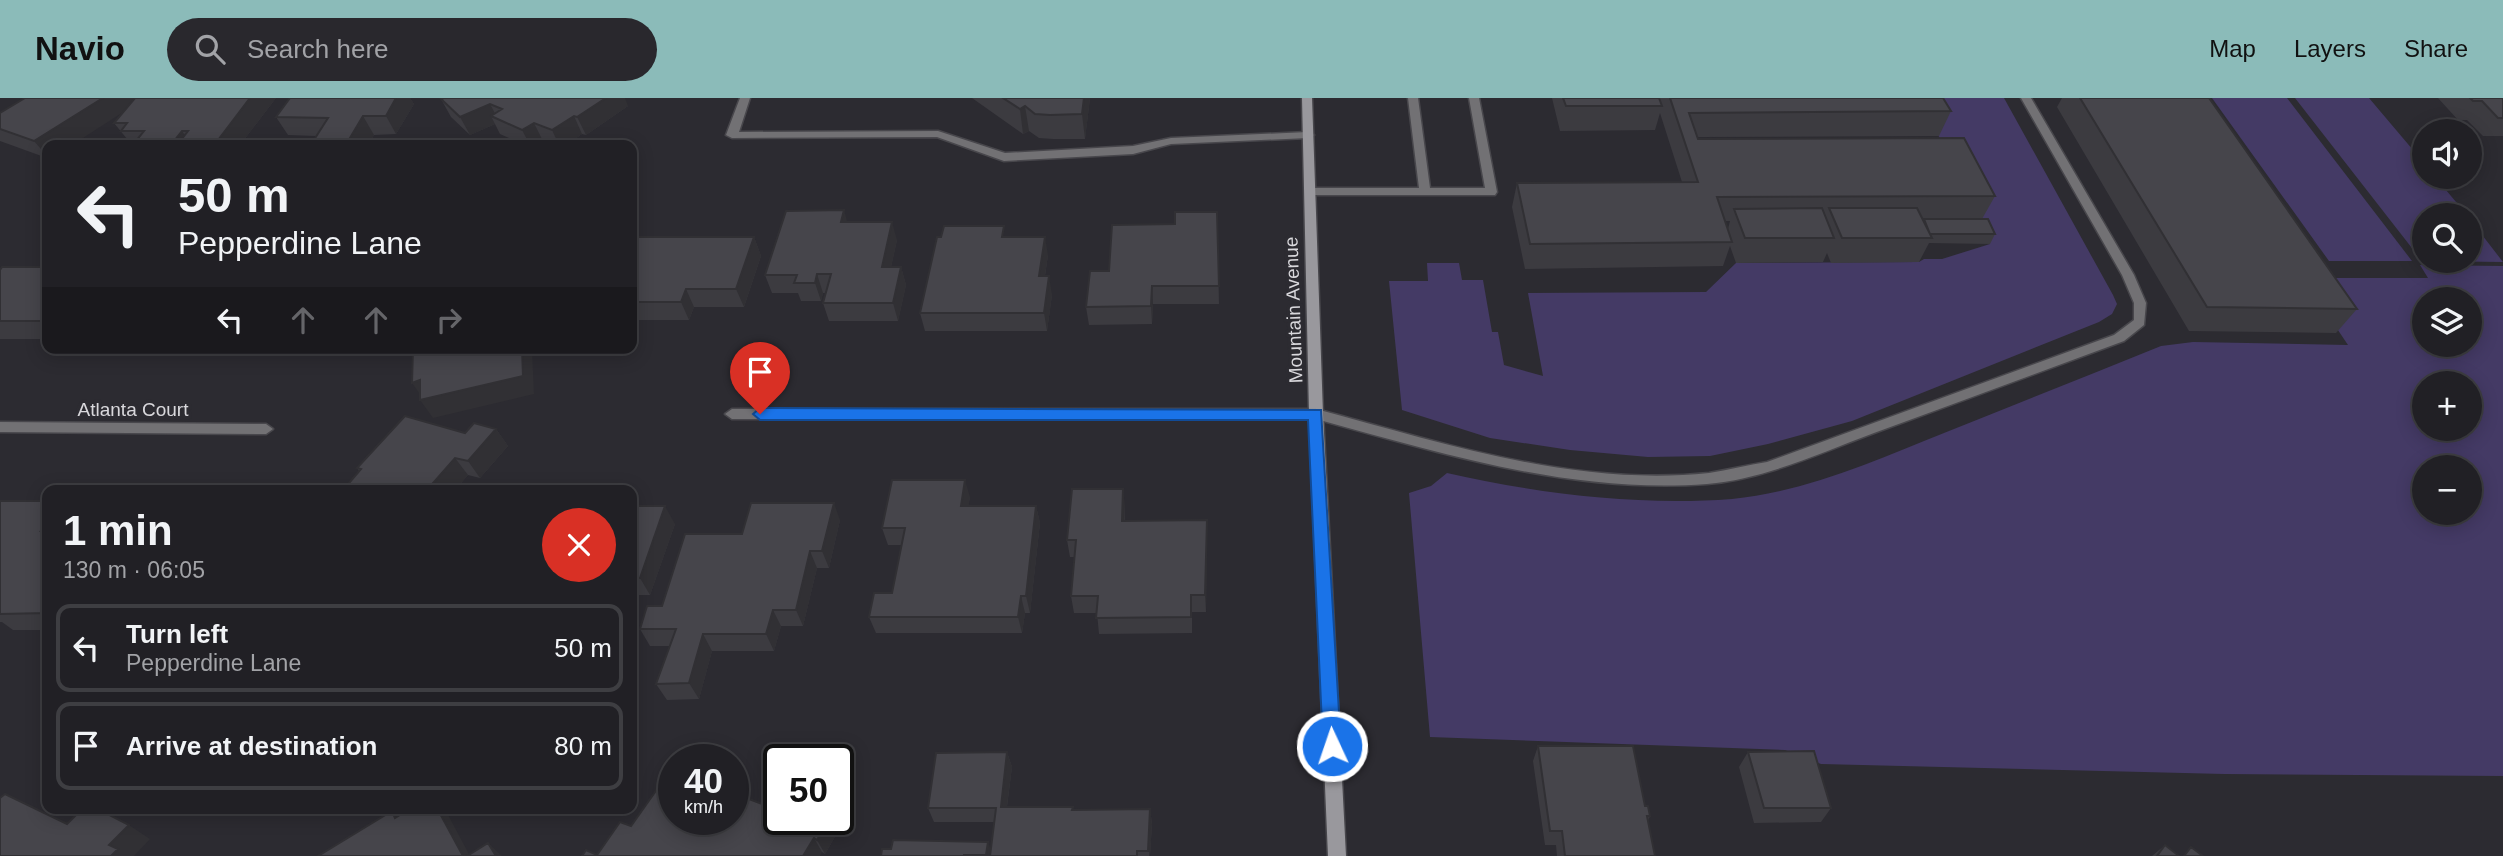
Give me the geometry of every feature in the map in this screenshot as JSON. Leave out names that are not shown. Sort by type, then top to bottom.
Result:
[{"type":"main road","name":"Mountain Avenue","points":[[1307,98],[1316,414],[1337,856]]},
{"type":"street","points":[[745,98],[732,135],[938,134],[1004,157],[1133,150],[1171,141],[1308,135]]},
{"type":"street","points":[[1413,98],[1424,192]]},
{"type":"street","points":[[1310,192],[1491,192],[1474,98]]},
{"type":"street","points":[[732,414],[1316,414],[1483,459],[1558,473],[1642,480],[1709,478],[1768,467],[2119,338],[2140,322],[2140,303],[2128,275],[2026,98]]},
{"type":"street","name":"Atlanta Court","points":[[0,427],[266,429]]},
{"type":"shaded area","points":[[1919,98],[2004,98],[2113,295],[2117,304],[2112,314],[2099,322],[1852,421],[1768,444],[1710,456],[1648,457],[1570,450],[1490,438],[1402,410],[1389,281],[1428,281],[1427,263],[1459,263],[1462,280],[1483,280],[1492,332],[1498,332],[1504,365],[1543,376],[1528,293],[1706,292],[1736,263],[1919,262],[1924,259],[1942,259],[1990,244],[1982,220]]},
{"type":"shaded area","points":[[2212,98],[2287,98],[2412,261],[2329,261]]},
{"type":"shaded area","points":[[2295,98],[2369,98],[2412,149],[2412,189],[2445,189],[2457,203],[2412,203],[2412,248]]},
{"type":"shaded area","points":[[2482,235],[2503,262],[2482,262]]},
{"type":"shaded area","points":[[2482,266],[2503,266],[2503,776],[2224,774],[1821,764],[1785,750],[1430,737],[1409,493],[1431,486],[1447,473],[1553,492],[1661,501],[1732,499],[1786,490],[1867,464],[2161,346],[2193,342],[2348,345],[2303,278],[2428,278],[2425,273],[2482,273]]},
{"type":"building","points":[[25,98],[103,98],[34,141],[0,129],[0,113]]},
{"type":"building","points":[[135,98],[250,98],[218,140],[181,140],[188,131],[182,131],[175,140],[137,140],[144,131],[121,131],[127,123],[114,123]]},
{"type":"building","points":[[290,98],[396,98],[386,116],[363,116],[349,140],[314,140],[328,118],[276,117]]},
{"type":"building","points":[[606,98],[552,130],[534,123],[522,130],[491,116],[502,109],[490,104],[460,117],[441,99]]},
{"type":"building","points":[[1003,98],[1084,98],[1082,114],[1050,115],[1035,114],[1025,106],[1020,109]]},
{"type":"building","points":[[1563,98],[1659,98],[1662,106],[1566,106]]},
{"type":"building","points":[[1670,98],[1943,98],[1951,111],[1689,113],[1698,139],[1964,138],[1995,196],[1717,197],[1732,242],[1530,244],[1517,183],[1698,182]]},
{"type":"building","points":[[2080,98],[2209,98],[2357,309],[2207,307]]},
{"type":"building","points":[[2470,98],[2503,98],[2503,118],[2498,118],[2482,101],[2473,101]]},
{"type":"building","points":[[1822,208],[1834,238],[1745,238],[1734,209]]},
{"type":"building","points":[[1829,208],[1917,208],[1932,238],[1842,238]]},
{"type":"building","points":[[844,210],[841,222],[892,222],[882,267],[901,267],[893,303],[823,303],[831,274],[817,274],[815,283],[794,283],[797,275],[765,275],[786,211]]},
{"type":"building","points":[[1175,212],[1217,212],[1219,286],[1152,286],[1151,306],[1086,307],[1090,271],[1109,271],[1112,225],[1175,224]]},
{"type":"building","points":[[1924,219],[1988,219],[1995,234],[1930,234]]},
{"type":"building","points":[[944,226],[1004,226],[1002,237],[1045,237],[1039,276],[1049,276],[1044,313],[920,313],[937,237],[941,237]]},
{"type":"building","points":[[637,237],[754,237],[736,289],[686,289],[681,302],[637,302]]},
{"type":"building","points":[[2,267],[42,267],[42,321],[0,321]]},
{"type":"building","points":[[413,354],[522,354],[523,376],[420,400],[420,380],[412,383]]},
{"type":"building","points":[[405,416],[465,433],[474,423],[496,429],[468,461],[455,458],[431,485],[347,485],[361,469],[357,468]]},
{"type":"building","points":[[892,480],[965,480],[961,506],[1036,506],[1026,596],[1021,596],[1018,617],[869,617],[874,593],[892,593],[905,528],[882,528]]},
{"type":"building","points":[[1072,489],[1123,489],[1122,521],[1207,520],[1205,595],[1191,595],[1191,617],[1096,618],[1098,596],[1071,596],[1076,540],[1067,540]]},
{"type":"building","points":[[0,501],[42,501],[42,613],[0,614]]},
{"type":"building","points":[[751,503],[834,503],[822,551],[810,551],[796,610],[773,610],[766,634],[703,634],[689,683],[656,684],[676,629],[640,629],[647,606],[662,606],[685,534],[742,534]]},
{"type":"building","points":[[637,506],[665,506],[640,578],[637,578]]},
{"type":"building","points":[[1538,746],[1633,746],[1645,806],[1648,806],[1650,816],[1647,816],[1655,856],[1565,856],[1562,831],[1550,831]]},
{"type":"building","points":[[1814,751],[1831,808],[1764,808],[1748,752]]},
{"type":"building","points":[[1007,752],[1001,807],[1150,809],[1148,851],[1137,851],[1137,856],[990,856],[996,808],[928,808],[936,753]]},
{"type":"building","points":[[658,788],[658,835],[749,835],[749,799],[763,804],[763,835],[820,835],[817,840],[814,838],[803,856],[582,856],[586,850],[597,855],[620,822],[631,826]]},
{"type":"building","points":[[5,794],[67,824],[77,814],[108,814],[129,825],[109,845],[118,849],[111,856],[0,856],[0,798]]},
{"type":"building","points":[[387,814],[393,814],[395,818],[401,814],[440,814],[463,856],[318,856]]},
{"type":"building","points":[[893,840],[988,842],[986,855],[881,856],[882,849],[891,849]]},
{"type":"building","points":[[488,843],[496,856],[467,856]]},
{"type":"building","points":[[2165,845],[2179,856],[2157,856]]},
{"type":"building","points":[[2191,847],[2203,856],[2184,856]]},
{"type":"route","points":[[760,414],[1316,414],[1332,746]]}]
